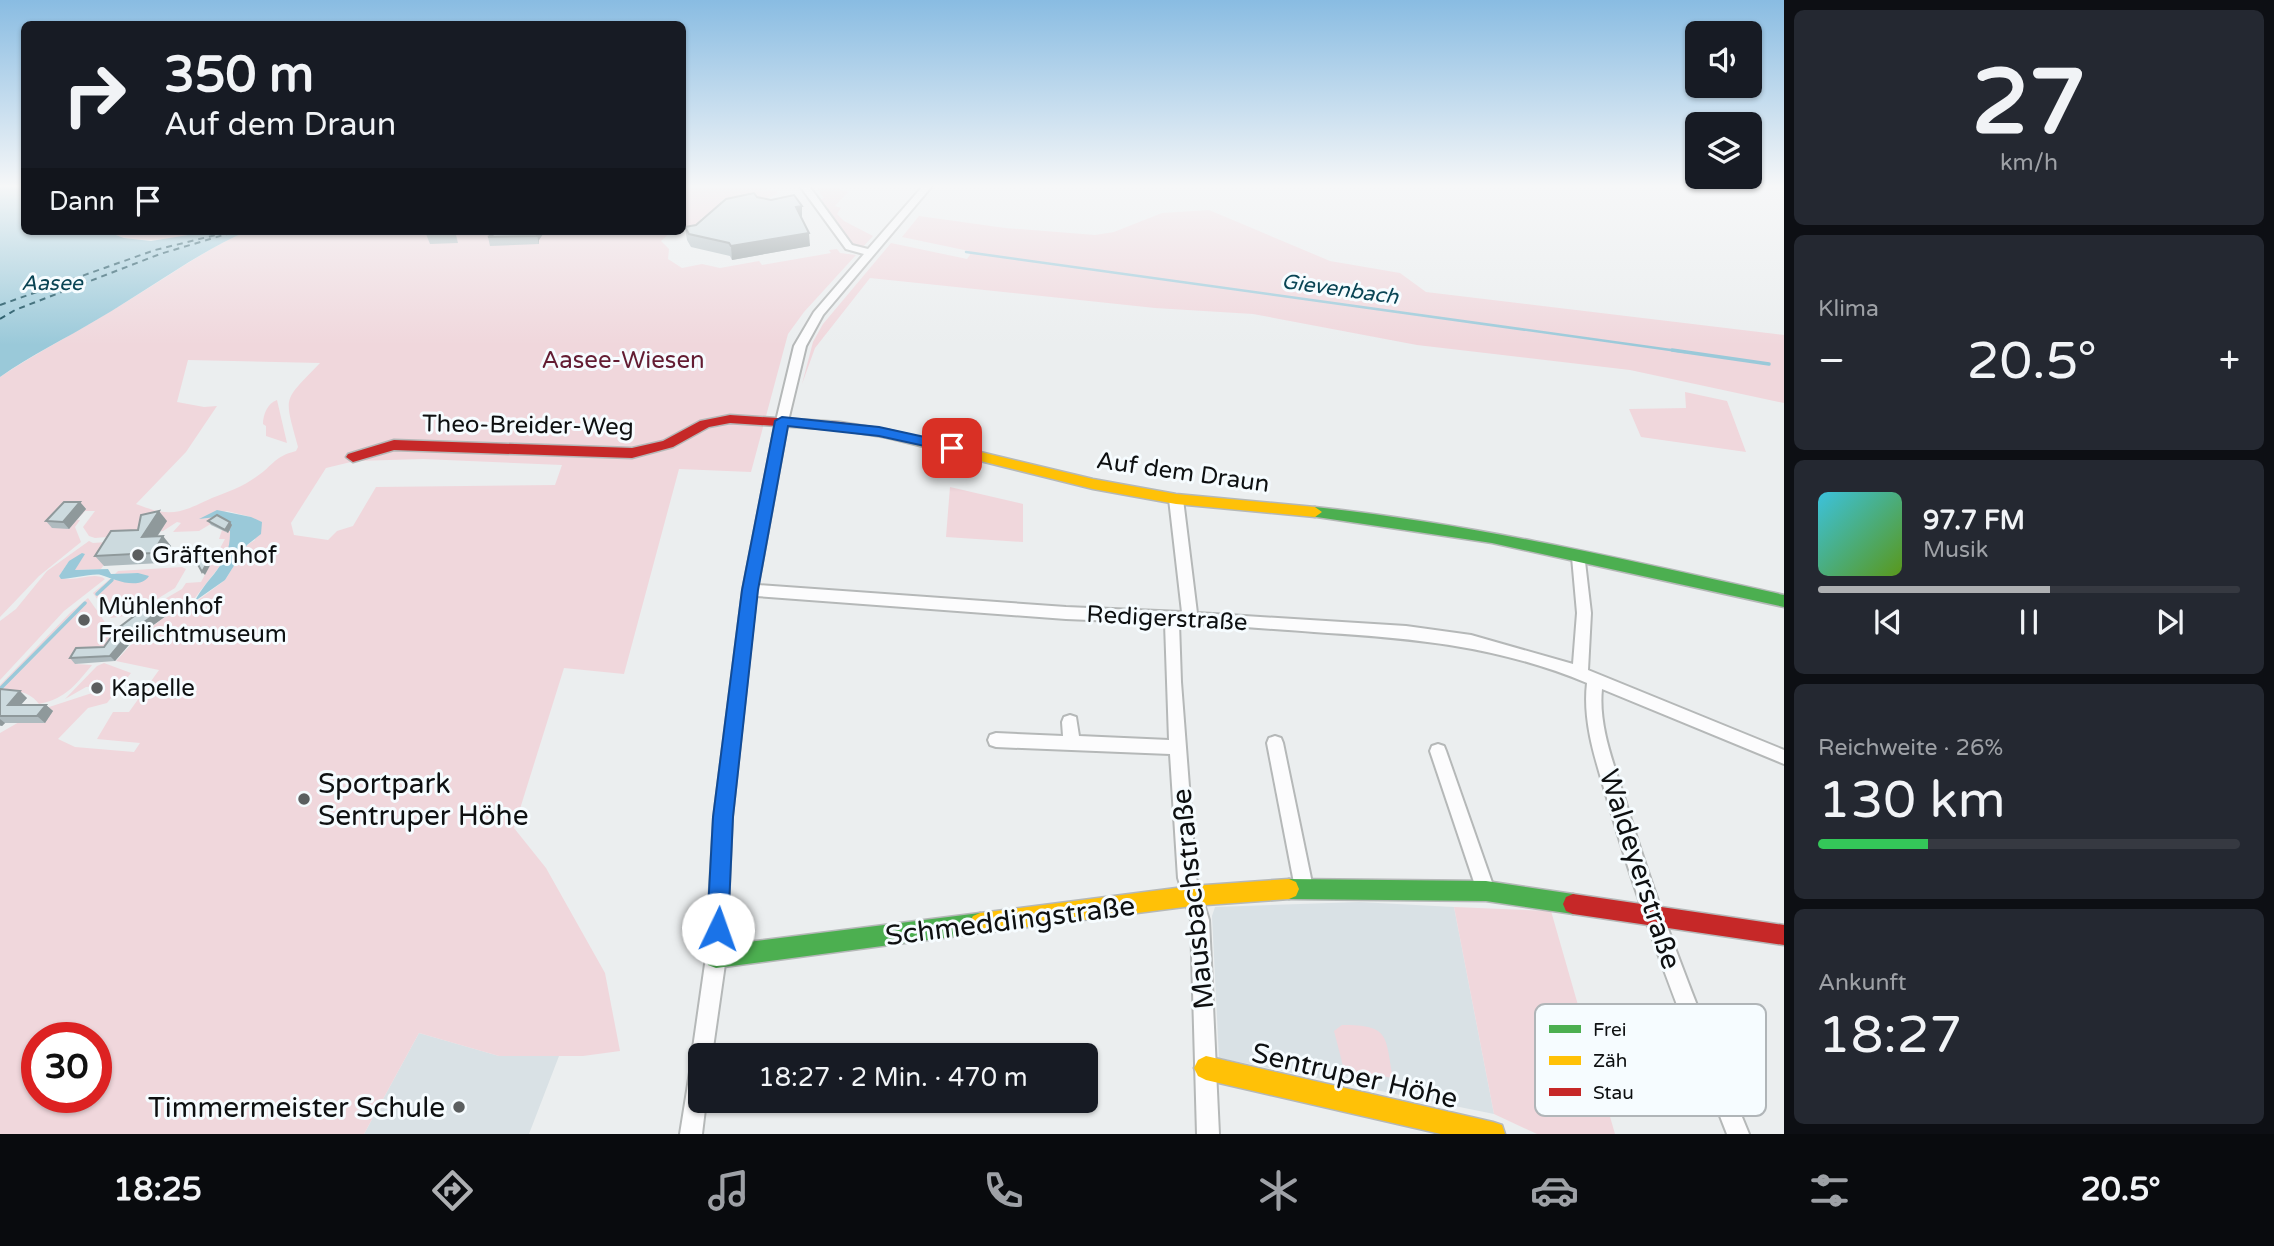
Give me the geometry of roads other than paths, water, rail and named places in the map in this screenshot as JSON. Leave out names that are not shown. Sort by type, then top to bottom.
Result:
[{"type":"street","points":[[843,239],[849,247],[870,253]]},
{"type":"street","points":[[704,1043],[716,957],[723,817],[750,590],[782,421],[806,330],[882,239]]},
{"type":"street","name":"Theo-Breider-Weg","points":[[352,457],[394,445],[632,453],[667,444],[693,429],[717,421],[744,418],[782,421]]},
{"type":"street","name":"Auf dem Draun","points":[[782,421],[898,435],[1093,484],[1175,499],[1423,523],[1784,601]]},
{"type":"street","name":"Mausbachstraße","points":[[1175,499],[1181,618],[1172,682],[1187,878],[1200,920],[1208,1134]]},
{"type":"street","points":[[1579,556],[1587,675]]},
{"type":"street","name":"Redigerstraße","points":[[750,590],[1439,636],[1494,646],[1587,675],[1784,757]]},
{"type":"street","name":"Waldeyerstraße","points":[[1587,675],[1593,694],[1597,732],[1627,839],[1688,1004]]},
{"type":"street","points":[[1070,722],[1071,741]]},
{"type":"street","points":[[996,740],[1178,747]]},
{"type":"street","points":[[1275,743],[1304,888]]},
{"type":"street","points":[[1438,751],[1486,891]]},
{"type":"street","name":"Schmeddingstraße","points":[[716,957],[1192,896],[1304,888],[1486,891],[1784,935]]},
{"type":"street","name":"Sentruper Höhe","points":[[1206,1068],[1493,1134]]},
{"type":"street","points":[[691,1134],[694,1113]]},
{"type":"street","name":"Waldeyerstraße","points":[[1731,1116],[1738,1134]]},
{"type":"water","name":"Aasee","points":[[0,239],[230,239],[190,261],[0,377]]},
{"type":"water","points":[[217,510],[262,522],[261,534],[247,545],[225,580],[195,601],[227,553],[230,531],[225,530],[216,517],[199,519]]},
{"type":"water","points":[[82,553],[85,554],[75,570],[108,569],[111,574],[138,573],[149,576],[139,583],[119,581],[101,575],[61,579],[59,576],[69,561]]},
{"type":"waterway","name":"Gievenbach","points":[[966,252],[1685,352]]},
{"type":"waterway","name":"Gievenbach","points":[[1672,350],[1769,364]]},
{"type":"waterway","points":[[97,594],[112,580]]},
{"type":"waterway","points":[[0,689],[85,603]]},
{"type":"place","name":"Gräftenhof","points":[[138,555]]},
{"type":"place","name":"Mühlenhof Freilichtmuseum","points":[[84,620]]},
{"type":"place","name":"Kapelle","points":[[97,688]]},
{"type":"place","name":"Sportpark Sentruper Höhe","points":[[304,799]]},
{"type":"place","name":"Timmermeister Schule","points":[[459,1107]]},
{"type":"park label","name":"Aasee-Wiesen","points":[[623,360]]}]
